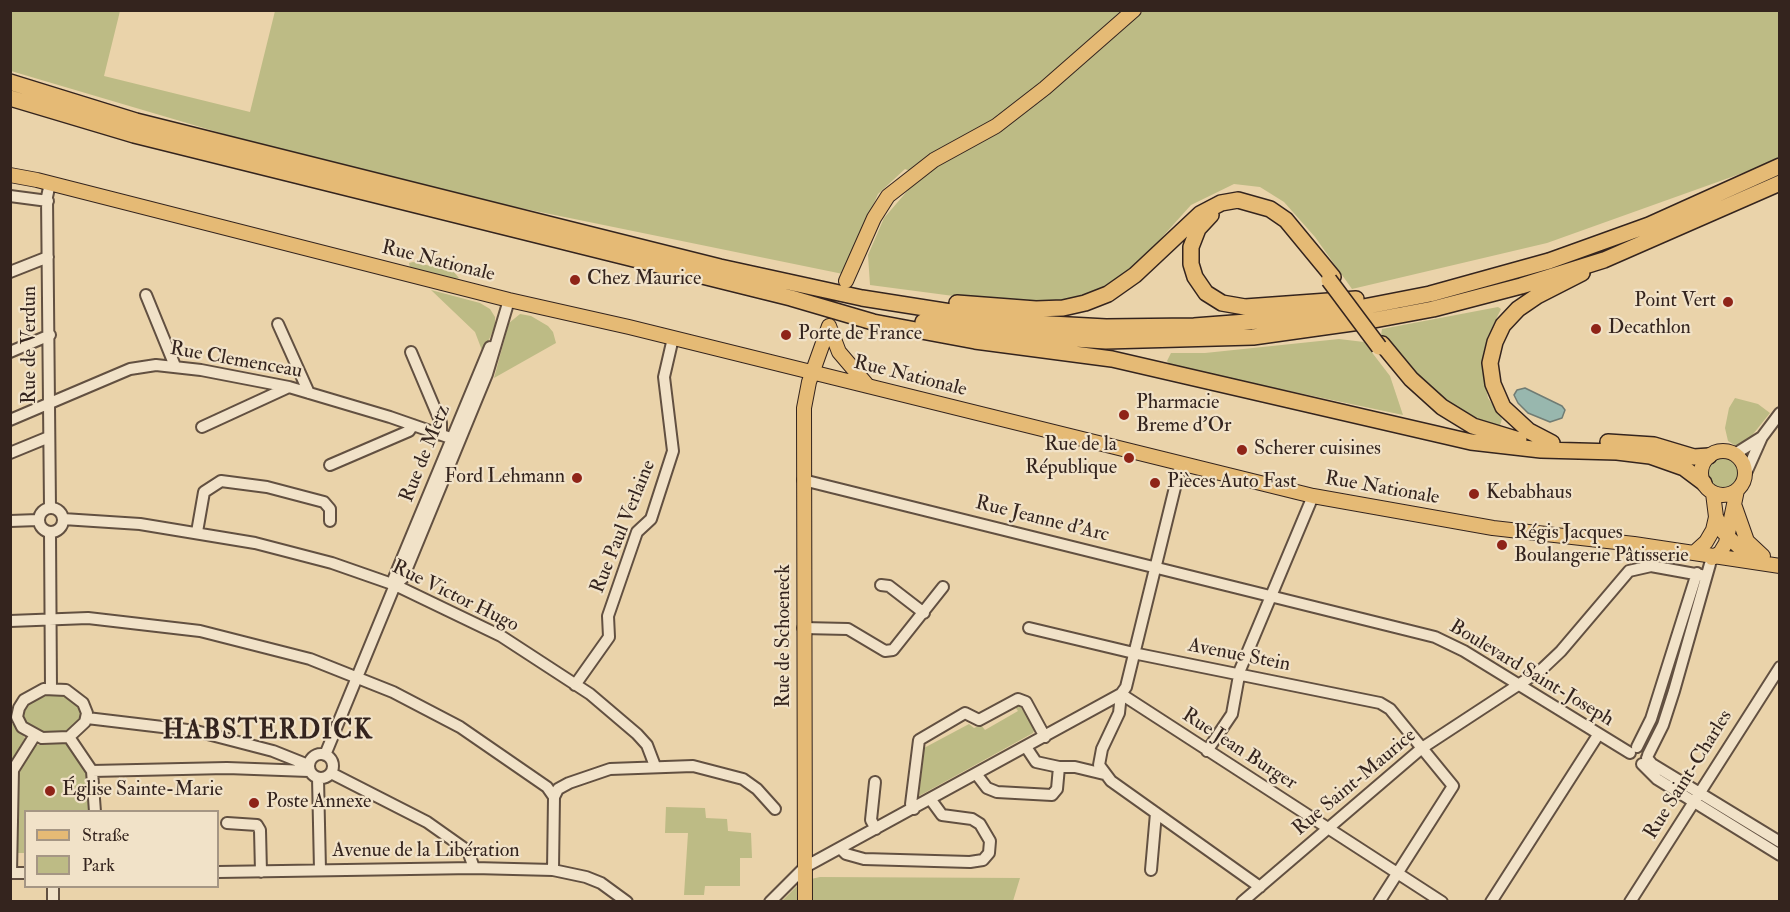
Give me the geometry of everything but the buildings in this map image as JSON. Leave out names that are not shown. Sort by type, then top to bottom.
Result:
[{"type":"highway","points":[[10,82],[147,123],[720,267],[862,298],[1014,322],[1106,327],[1194,326],[1312,317],[1454,288],[1549,261],[1649,225],[1779,166]]},
{"type":"highway","points":[[10,98],[134,135],[791,298],[873,322],[975,341],[1112,359],[1471,442],[1518,448],[1617,452],[1650,456],[1684,468],[1708,488]]},
{"type":"highway","points":[[1552,442],[1529,431],[1503,407],[1491,374],[1490,363],[1495,342],[1503,325],[1518,309],[1604,260],[1779,183]]},
{"type":"highway","points":[[862,298],[1036,309],[1064,308],[1085,303],[1108,294],[1135,275],[1191,221],[1210,207],[1238,200],[1257,203],[1286,220],[1408,382],[1439,411],[1472,430],[1518,448]]},
{"type":"highway","points":[[1331,279],[1283,224],[1255,208],[1238,205],[1213,213],[1193,238],[1191,264],[1195,277],[1206,293],[1222,303],[1245,307],[1323,303],[1428,288],[1454,288]]},
{"type":"highway","points":[[791,298],[861,312],[1011,335],[1106,341],[1205,340],[1314,330],[1422,311],[1521,286],[1604,260]]},
{"type":"highway","points":[[1381,346],[1418,385],[1456,417],[1513,439],[1552,442],[1634,442],[1654,445],[1694,457],[1709,456]]},
{"type":"main road","points":[[846,281],[874,218],[888,196],[906,178],[996,126],[1045,88],[1134,10]]},
{"type":"main road","name":"Rue Nationale","points":[[10,170],[43,181],[509,300],[673,338],[1313,496],[1493,528],[1569,538],[1704,564],[1777,571]]},
{"type":"main road","name":"Rue Nationale","points":[[10,176],[43,181]]},
{"type":"main road","name":"Rue de Schoeneck","points":[[805,902],[804,408],[812,372],[829,326],[839,352],[867,386]]},
{"type":"main road","points":[[1704,564],[1723,549],[1727,536],[1735,507],[1737,490],[1746,474],[1743,463],[1735,454],[1722,451],[1709,456],[1701,471],[1716,517],[1727,536],[1755,562]]},
{"type":"main road","points":[[1708,488],[1726,495],[1737,490]]},
{"type":"main road","points":[[1735,507],[1747,541],[1777,571]]},
{"type":"main road","points":[[1704,564],[1716,517]]},
{"type":"main road","name":"Rue Nationale","points":[[1704,564],[1755,562],[1777,571]]},
{"type":"street","name":"Rue de Verdun","points":[[43,181],[48,201],[50,508]]},
{"type":"street","points":[[10,196],[48,201]]},
{"type":"street","points":[[10,272],[48,256]]},
{"type":"street","points":[[146,295],[175,366]]},
{"type":"street","name":"Rue de Metz","points":[[325,755],[396,585],[403,578],[440,476],[450,438],[463,422],[494,357],[497,338],[509,300]]},
{"type":"street","points":[[278,324],[309,393]]},
{"type":"street","points":[[10,352],[50,335]]},
{"type":"street","name":"Rue Paul Verlaine","points":[[575,685],[609,637],[608,616],[637,532],[651,519],[673,451],[664,378],[673,338]]},
{"type":"street","points":[[411,352],[441,423],[450,438]]},
{"type":"street","name":"Rue Clemenceau","points":[[10,420],[130,369],[156,365],[175,366],[289,387],[450,438]]},
{"type":"street","points":[[202,427],[289,387]]},
{"type":"street","points":[[1746,474],[1762,437],[1779,412]]},
{"type":"street","points":[[330,465],[409,431],[413,425]]},
{"type":"street","points":[[10,453],[50,437]]},
{"type":"street","points":[[1735,454],[1762,437]]},
{"type":"street","points":[[770,902],[806,867],[1121,694],[1126,687],[1135,653],[1181,463]]},
{"type":"street","name":"Rue Jeanne d'Arc","points":[[803,480],[1272,596]]},
{"type":"street","points":[[197,531],[204,492],[221,481],[267,488],[324,502],[330,509],[330,521]]},
{"type":"street","points":[[1207,751],[1232,714],[1239,674],[1313,496]]},
{"type":"street","points":[[50,508],[57,510],[63,519],[61,527],[50,532],[42,529],[38,519],[40,513],[50,508]]},
{"type":"street","points":[[10,521],[38,519]]},
{"type":"street","name":"Rue Victor Hugo","points":[[63,519],[111,521],[197,531],[284,549],[396,585],[501,636],[575,685],[637,734],[647,745],[655,766]]},
{"type":"street","points":[[50,532],[51,688]]},
{"type":"street","points":[[1633,750],[1651,719],[1704,564]]},
{"type":"street","points":[[1646,759],[1663,725],[1674,691],[1704,564]]},
{"type":"street","name":"Rue Saint-Maurice","points":[[1242,902],[1422,748],[1520,686],[1561,651],[1629,571],[1651,566],[1704,564]]},
{"type":"street","points":[[881,585],[889,586],[924,613]]},
{"type":"street","points":[[803,628],[848,629],[888,651],[896,649],[943,587]]},
{"type":"street","name":"Boulevard Saint-Joseph","points":[[1272,596],[1435,637],[1464,651],[1598,735],[1633,750],[1644,748],[1652,776],[1779,855]]},
{"type":"street","points":[[10,621],[51,619],[123,621],[200,631],[273,648],[357,676],[460,727],[529,772],[547,787],[553,800]]},
{"type":"street","name":"Avenue Stein","points":[[1029,628],[1135,653],[1380,703],[1398,716],[1453,786],[1397,873]]},
{"type":"street","name":"Rue Saint-Charles","points":[[1630,902],[1779,667]]},
{"type":"street","points":[[51,688],[66,690],[78,698],[87,718],[82,726],[69,737],[50,739],[35,735],[22,727],[14,718],[24,700],[44,689],[51,688]]},
{"type":"street","points":[[1104,774],[1099,756],[1119,713],[1121,694]]},
{"type":"street","name":"Rue Jean Burger","points":[[1121,694],[1442,902]]},
{"type":"street","points":[[914,809],[911,804],[919,740],[965,713],[979,720],[1018,699],[1026,702],[1045,737]]},
{"type":"street","points":[[87,718],[196,731],[262,748],[312,771]]},
{"type":"street","points":[[11,873],[13,770],[35,735]]},
{"type":"street","points":[[1491,902],[1598,735]]},
{"type":"street","points":[[69,737],[92,771],[95,810]]},
{"type":"street","points":[[1026,747],[1036,762],[1059,767],[1075,767],[1104,774],[1260,887]]},
{"type":"street","name":"Boulevard Saint-Joseph","points":[[1633,750],[1633,763],[1646,759]]},
{"type":"street","points":[[320,870],[312,771],[314,756],[325,755],[332,763],[330,773]]},
{"type":"street","name":"Boulevard Saint-Joseph","points":[[1646,759],[1779,842]]},
{"type":"street","points":[[553,870],[553,800],[558,789],[591,773],[610,769],[655,766],[693,766],[729,773],[757,789],[775,809]]},
{"type":"street","points":[[976,775],[987,788],[997,792],[1052,795],[1057,789],[1059,767]]},
{"type":"street","points":[[92,771],[226,768],[330,773],[427,822],[468,851],[474,868]]},
{"type":"street","points":[[875,782],[872,820],[876,829]]},
{"type":"street","points":[[841,849],[846,854],[864,859],[970,862],[983,860],[989,853],[990,841],[980,824],[972,819],[942,815],[931,800]]},
{"type":"street","points":[[1151,870],[1156,813]]},
{"type":"street","points":[[227,823],[256,825],[260,830],[261,872]]},
{"type":"street","name":"Avenue de la Libération","points":[[219,872],[474,868],[553,870],[601,883],[627,902]]},
{"type":"street","points":[[1379,902],[1397,873]]},
{"type":"green space","points":[[10,11],[120,11],[104,76],[250,112],[275,11],[1779,11],[1779,160],[1547,243],[1352,289],[1315,237],[1284,202],[1260,187],[1234,184],[1191,205],[1120,284],[1073,302],[1022,305],[870,285],[868,255],[884,218],[921,175],[905,169],[878,194],[843,274],[418,187],[268,147],[11,71]]},
{"type":"green space","points":[[409,263],[453,271],[459,278],[454,279],[410,268]]},
{"type":"green space","points":[[431,290],[480,303],[490,309],[495,317],[495,326],[483,353],[475,332]]},
{"type":"green space","points":[[1498,307],[1501,309],[1487,338],[1483,374],[1488,398],[1502,419],[1499,429],[1451,407],[1394,353],[1381,335],[1382,329]]},
{"type":"green space","points":[[520,314],[531,316],[548,326],[553,332],[556,343],[494,378],[509,323]]},
{"type":"green space","points":[[1339,339],[1364,342],[1390,376],[1403,415],[1171,366],[1167,361],[1171,353],[1205,353]]},
{"type":"green space","points":[[1735,398],[1758,404],[1770,413],[1750,438],[1736,446],[1728,441],[1725,428],[1729,408]]},
{"type":"green space","points":[[1723,457],[1735,462],[1740,474],[1735,486],[1723,491],[1711,486],[1706,474],[1711,462]]},
{"type":"green space","points":[[51,694],[66,697],[79,707],[82,716],[77,724],[66,731],[55,733],[33,729],[23,718],[24,709],[31,702]]},
{"type":"green space","points":[[1019,705],[1035,729],[1033,733],[919,796],[924,748],[969,724],[974,728],[981,725],[985,730],[1018,711],[1015,707]]},
{"type":"green space","points":[[10,724],[14,724],[25,738],[13,758],[11,758]]},
{"type":"green space","points":[[67,743],[87,773],[88,810],[24,810],[24,853],[18,853],[18,775],[36,745]]},
{"type":"green space","points":[[666,807],[705,808],[706,818],[727,819],[728,831],[751,833],[752,858],[740,858],[740,886],[705,886],[704,895],[684,895],[688,833],[665,833]]},
{"type":"green space","points":[[820,877],[1020,878],[1013,901],[781,902],[802,881]]},
{"type":"water","points":[[1525,388],[1562,406],[1565,410],[1562,418],[1550,422],[1528,413],[1514,395],[1517,390]]},
{"type":"place","name":"Chez Maurice","points":[[575,280]]},
{"type":"place","name":"Point Vert","points":[[1728,302]]},
{"type":"place","name":"Decathlon","points":[[1596,329]]},
{"type":"place","name":"Porte de France","points":[[786,335]]},
{"type":"place","name":"Pharmacie Breme d'Or","points":[[1124,415]]},
{"type":"place","name":"Scherer cuisines","points":[[1242,450]]},
{"type":"place","name":"Rue de la République","points":[[1129,458]]},
{"type":"place","name":"Ford Lehmann","points":[[577,478]]},
{"type":"place","name":"Pièces Auto Fast","points":[[1155,483]]},
{"type":"place","name":"Kebabhaus","points":[[1474,494]]},
{"type":"place","name":"Régis Jacques Boulangerie Pâtisserie","points":[[1502,545]]},
{"type":"place","name":"Église Sainte-Marie","points":[[50,791]]},
{"type":"place","name":"Poste Annexe","points":[[254,803]]},
{"type":"district","name":"HABSTERDICK","points":[[268,732]]}]
